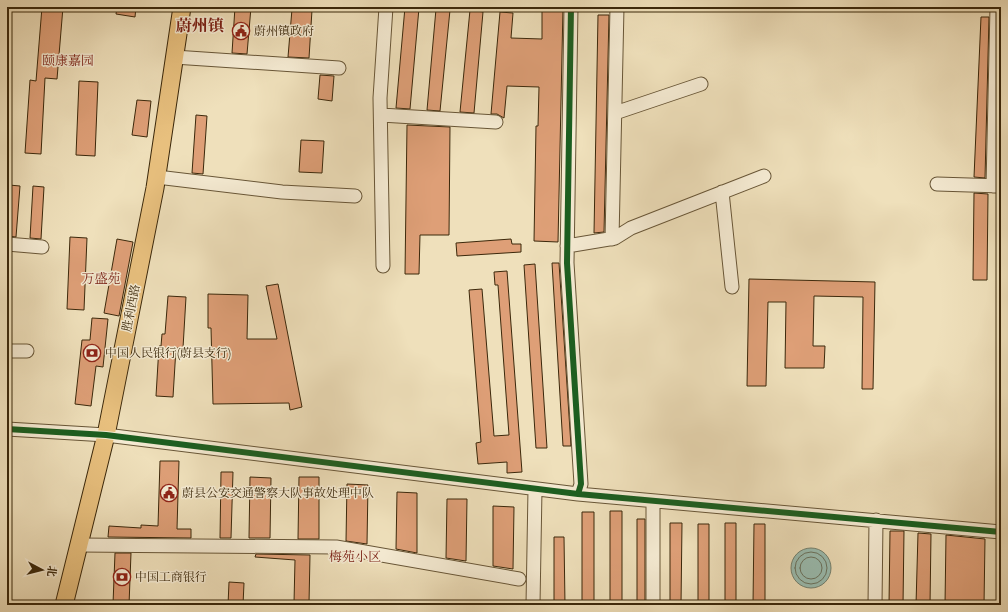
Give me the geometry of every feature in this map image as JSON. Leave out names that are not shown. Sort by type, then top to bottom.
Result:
[{"type":"main road","name":"胜利西路","points":[[64,605],[106,435],[157,177],[182,7]]},
{"type":"street","points":[[383,266],[381,115],[386,7]]},
{"type":"street","points":[[571,7],[567,263],[581,484],[578,494]]},
{"type":"street","points":[[612,239],[617,7]]},
{"type":"street","points":[[937,184],[997,186],[997,7]]},
{"type":"street","points":[[174,57],[339,68]]},
{"type":"street","points":[[615,113],[701,84]]},
{"type":"street","points":[[381,115],[496,122]]},
{"type":"street","points":[[567,246],[612,239],[632,228],[764,176]]},
{"type":"street","points":[[157,177],[282,192],[355,196]]},
{"type":"street","points":[[722,192],[732,287]]},
{"type":"street","points":[[7,244],[42,247]]},
{"type":"street","points":[[7,352],[28,351]]},
{"type":"street","points":[[7,429],[106,435],[578,494],[1001,532]]},
{"type":"street","points":[[534,605],[535,489]]},
{"type":"street","points":[[653,501],[653,605]]},
{"type":"street","points":[[875,605],[876,520]]},
{"type":"street","points":[[79,545],[336,547],[519,579]]},
{"type":"water","points":[[807,548],[815,548],[822,551],[828,557],[831,568],[828,579],[822,585],[815,588],[807,588],[800,585],[794,579],[791,572],[791,564],[794,557],[800,551]]},
{"type":"building","points":[[42,7],[63,7],[57,79],[45,78],[41,154],[25,153],[30,80],[36,81]]},
{"type":"building","points":[[117,7],[136,7],[135,17],[116,14]]},
{"type":"building","name":"蔚州镇政府","points":[[235,7],[251,7],[247,54],[232,53]]},
{"type":"building","points":[[405,7],[419,8],[410,109],[396,108]]},
{"type":"building","points":[[542,7],[563,7],[558,242],[534,241],[536,126],[538,126],[539,87],[507,86],[504,118],[497,114],[491,114],[500,12],[513,13],[511,38],[542,39]]},
{"type":"building","points":[[292,9],[312,10],[309,58],[288,57]]},
{"type":"building","points":[[436,9],[450,10],[440,111],[427,110]]},
{"type":"building","points":[[470,10],[483,12],[474,113],[460,112]]},
{"type":"building","points":[[598,15],[609,15],[604,232],[594,233]]},
{"type":"building","points":[[981,17],[989,17],[985,178],[974,177]]},
{"type":"building","points":[[320,75],[334,76],[332,101],[318,99]]},
{"type":"building","points":[[79,81],[98,82],[95,156],[76,155]]},
{"type":"building","points":[[137,100],[151,101],[147,137],[132,135]]},
{"type":"building","points":[[196,115],[207,116],[203,174],[192,173]]},
{"type":"building","points":[[407,125],[450,127],[449,235],[420,235],[419,274],[405,274]]},
{"type":"building","points":[[301,140],[324,141],[322,173],[299,172]]},
{"type":"building","points":[[9,185],[20,186],[16,237],[7,236]]},
{"type":"building","points":[[33,186],[44,187],[41,239],[30,238]]},
{"type":"building","points":[[974,193],[988,194],[987,280],[973,280]]},
{"type":"building","points":[[70,237],[87,238],[84,310],[67,309]]},
{"type":"building","points":[[117,239],[133,242],[119,316],[104,313]]},
{"type":"building","points":[[511,239],[512,244],[521,244],[521,252],[457,256],[456,243]]},
{"type":"building","points":[[552,263],[559,263],[571,446],[563,446]]},
{"type":"building","points":[[535,264],[547,448],[536,448],[524,265]]},
{"type":"building","points":[[507,271],[522,472],[507,473],[507,462],[478,464],[476,443],[481,442],[469,290],[482,289],[494,436],[509,435],[498,285],[495,285],[494,272]]},
{"type":"building","points":[[749,279],[875,282],[873,389],[862,389],[863,297],[814,296],[813,346],[825,346],[824,368],[785,368],[786,302],[768,302],[766,386],[747,386]]},
{"type":"building","points":[[278,284],[302,407],[290,410],[289,403],[213,404],[211,328],[208,328],[208,294],[248,295],[247,339],[277,339],[266,286]]},
{"type":"building","points":[[168,296],[186,297],[183,348],[176,348],[173,397],[156,396],[159,346],[161,346],[162,334],[165,334]]},
{"type":"building","name":"中国人民银行(蔚县支行)","points":[[92,318],[108,319],[103,367],[96,366],[91,406],[75,404],[82,340],[90,340]]},
{"type":"building","name":"蔚县公安交通警察大队事故处理中队","points":[[160,461],[179,461],[177,529],[191,529],[191,538],[108,537],[109,526],[141,528],[141,525],[158,526]]},
{"type":"building","points":[[221,472],[233,472],[231,538],[220,538]]},
{"type":"building","points":[[250,477],[271,478],[270,538],[249,538]]},
{"type":"building","points":[[299,477],[319,477],[319,539],[298,539]]},
{"type":"building","points":[[347,484],[368,485],[367,544],[346,541]]},
{"type":"building","points":[[397,492],[417,493],[417,553],[396,549]]},
{"type":"building","points":[[447,499],[467,499],[466,561],[446,558]]},
{"type":"building","points":[[493,506],[514,507],[513,569],[493,566]]},
{"type":"building","points":[[610,511],[622,511],[622,605],[610,605]]},
{"type":"building","points":[[582,512],[594,512],[594,605],[582,605]]},
{"type":"building","points":[[637,519],[645,519],[645,605],[637,605]]},
{"type":"building","points":[[670,523],[682,523],[681,605],[670,605]]},
{"type":"building","points":[[725,523],[736,523],[736,605],[725,605]]},
{"type":"building","points":[[698,524],[709,524],[709,605],[698,605]]},
{"type":"building","points":[[754,524],[765,524],[765,605],[753,605]]},
{"type":"building","points":[[890,531],[904,531],[903,605],[889,605]]},
{"type":"building","points":[[918,533],[931,534],[930,605],[916,605]]},
{"type":"building","points":[[946,535],[985,539],[984,605],[945,605]]},
{"type":"building","points":[[554,537],[564,537],[565,605],[554,605]]},
{"type":"building","name":"中国工商银行","points":[[115,553],[131,553],[129,605],[113,604]]},
{"type":"building","points":[[256,554],[310,555],[309,603],[294,603],[295,560],[255,557]]},
{"type":"building","points":[[229,582],[244,583],[243,605],[228,605]]},
{"type":"cycle path","points":[[571,7],[567,263],[581,484],[578,494]]},
{"type":"cycle path","points":[[7,429],[106,435],[578,494],[1001,532]]},
{"type":"place","name":"蔚州镇政府","points":[[241,31]]},
{"type":"place","name":"中国人民银行(蔚县支行)","points":[[92,353]]},
{"type":"place","name":"蔚县公安交通警察大队事故处理中队","points":[[169,493]]},
{"type":"place","name":"中国工商银行","points":[[122,577]]},
{"type":"district","name":"蔚州镇","points":[[200,25]]},
{"type":"district","name":"颐康嘉园","points":[[68,60]]},
{"type":"district","name":"万盛苑","points":[[101,278]]},
{"type":"district","name":"梅苑小区","points":[[355,556]]}]
